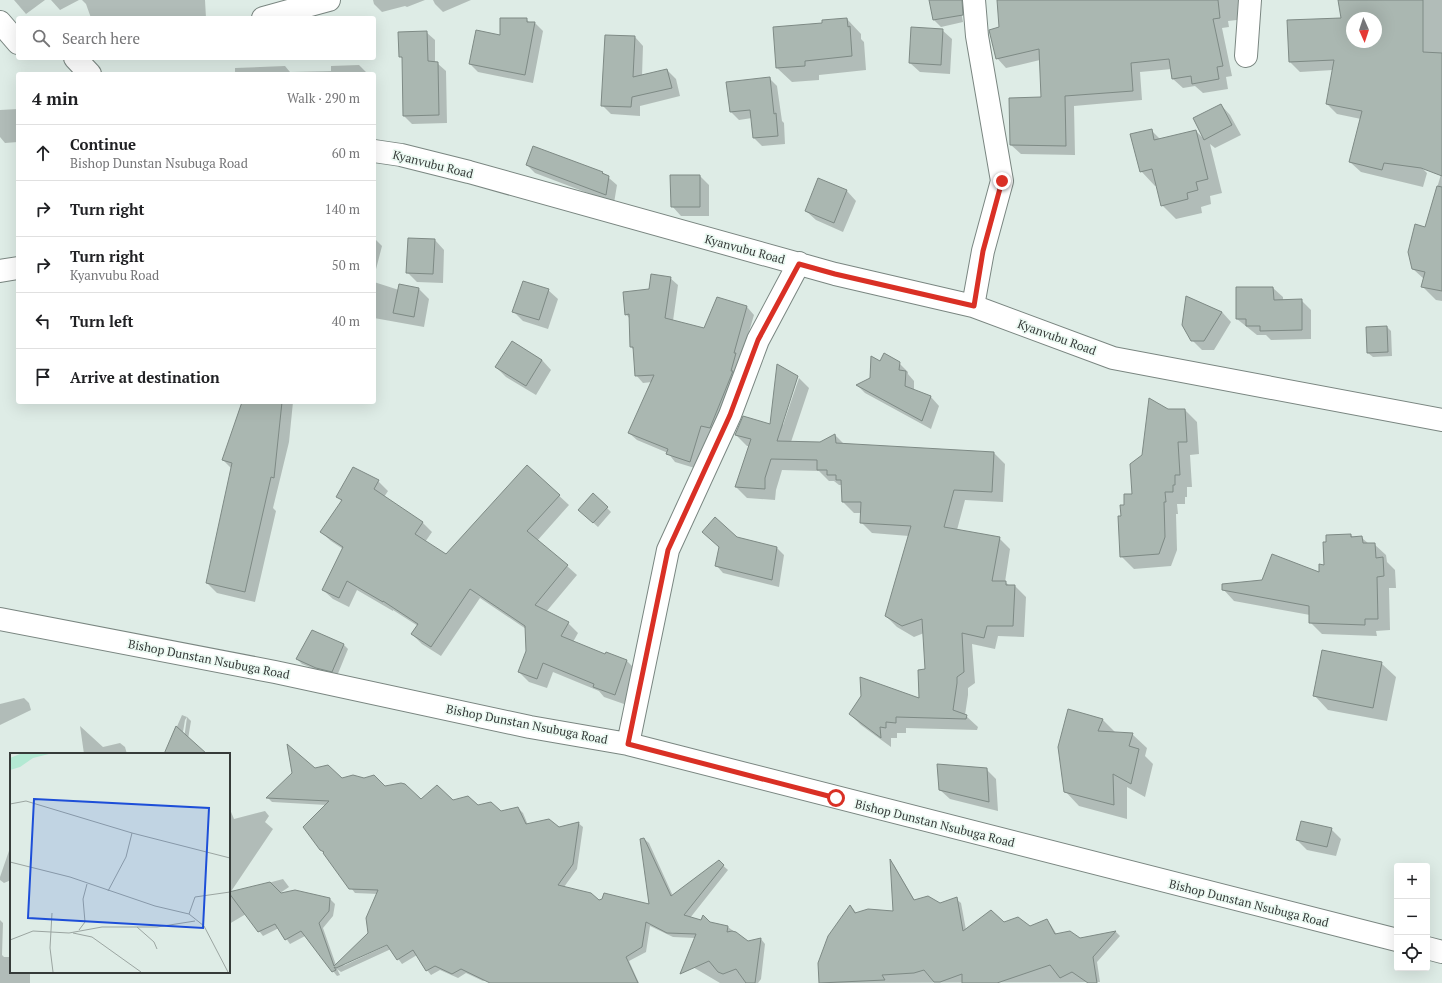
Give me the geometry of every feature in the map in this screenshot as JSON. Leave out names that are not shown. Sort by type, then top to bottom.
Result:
[{"type":"street","points":[[270,16],[329,0]]},
{"type":"street","points":[[974,0],[978,36],[1002,181],[983,251],[974,306]]},
{"type":"street","points":[[1246,56],[1250,0]]},
{"type":"street","points":[[0,22],[16,41]]},
{"type":"street","points":[[77,60],[88,72]]},
{"type":"street","name":"Kyanvubu Road","points":[[376,151],[401,155],[446,166],[835,274],[974,306],[1113,358],[1442,420]]},
{"type":"street","points":[[628,744],[668,550],[730,415],[758,340],[799,264]]},
{"type":"street","points":[[0,271],[16,268]]},
{"type":"street","name":"Bishop Dunstan Nsubuga Road","points":[[0,619],[275,672],[530,727],[628,744],[1394,939]]},
{"type":"street","points":[[1430,949],[1442,952]]},
{"type":"building","points":[[929,0],[962,0],[963,15],[933,20]]},
{"type":"building","points":[[997,0],[1218,0],[1220,18],[1213,19],[1223,66],[1217,67],[1219,79],[1192,84],[1191,76],[1172,79],[1169,59],[1131,63],[1133,91],[1065,96],[1066,146],[1010,145],[1009,98],[1041,97],[1039,49],[996,59],[989,30],[999,27]]},
{"type":"building","points":[[1338,0],[1423,0],[1423,52],[1442,53],[1442,176],[1421,168],[1384,163],[1382,170],[1349,162],[1362,111],[1326,104],[1334,60],[1289,62],[1287,20],[1341,18]]},
{"type":"building","points":[[500,18],[527,18],[527,22],[535,22],[525,75],[469,64],[476,30],[500,35]]},
{"type":"building","points":[[847,18],[848,27],[850,26],[852,56],[805,61],[805,66],[776,68],[773,27],[822,23],[822,20]]},
{"type":"building","points":[[911,27],[943,29],[941,65],[909,63]]},
{"type":"building","points":[[427,31],[428,61],[438,62],[439,115],[403,116],[402,57],[399,57],[398,32]]},
{"type":"building","points":[[605,35],[635,36],[633,77],[667,69],[672,88],[632,97],[631,107],[601,106]]},
{"type":"building","points":[[770,77],[778,136],[753,138],[750,110],[730,112],[726,82]]},
{"type":"building","points":[[1221,104],[1232,125],[1204,140],[1193,118]]},
{"type":"building","points":[[1152,129],[1154,140],[1196,130],[1208,179],[1196,182],[1198,190],[1187,193],[1188,199],[1161,206],[1152,169],[1140,172],[1130,134]]},
{"type":"building","points":[[533,146],[603,172],[602,173],[609,176],[606,195],[526,165]]},
{"type":"building","points":[[670,175],[700,175],[700,207],[671,207]]},
{"type":"building","points":[[818,178],[847,190],[834,223],[805,211]]},
{"type":"building","points":[[1437,186],[1442,187],[1442,291],[1421,287],[1425,272],[1412,269],[1408,252],[1415,224],[1425,227]]},
{"type":"building","points":[[408,238],[435,239],[433,274],[406,273]]},
{"type":"building","points":[[651,274],[671,277],[665,318],[704,328],[717,297],[747,306],[734,353],[736,353],[731,371],[733,371],[710,428],[701,426],[690,462],[666,454],[668,449],[628,433],[654,375],[635,376],[633,347],[630,347],[629,314],[625,315],[623,292],[649,289]]},
{"type":"building","points":[[523,281],[549,289],[539,320],[512,312]]},
{"type":"building","points":[[399,284],[419,288],[414,317],[393,313]]},
{"type":"building","points":[[1236,287],[1273,287],[1274,300],[1302,299],[1302,330],[1260,331],[1260,326],[1246,326],[1246,319],[1236,319]]},
{"type":"building","points":[[1186,296],[1222,312],[1204,341],[1191,341],[1182,325]]},
{"type":"building","points":[[1387,326],[1388,352],[1367,353],[1366,327]]},
{"type":"building","points":[[512,341],[542,360],[526,386],[495,367]]},
{"type":"building","points":[[884,353],[900,362],[899,370],[906,371],[905,386],[931,396],[922,421],[856,385],[870,378],[871,356],[880,361]]},
{"type":"building","points":[[777,364],[798,376],[777,441],[820,442],[835,434],[836,443],[994,452],[992,492],[954,490],[944,527],[1000,537],[992,581],[1006,581],[1006,585],[1015,585],[1013,626],[987,626],[984,638],[962,633],[964,672],[957,677],[953,710],[967,715],[966,719],[896,717],[896,723],[886,722],[886,728],[880,727],[881,738],[849,714],[861,696],[860,677],[919,698],[918,670],[925,669],[922,619],[902,626],[885,616],[911,526],[860,523],[861,502],[842,502],[841,480],[836,480],[836,475],[827,475],[827,470],[817,470],[817,460],[771,459],[765,478],[765,489],[735,487],[751,439],[735,435],[743,416],[770,424]]},
{"type":"building","points":[[1149,398],[1168,409],[1185,409],[1187,442],[1178,442],[1180,475],[1175,475],[1173,492],[1165,492],[1165,537],[1159,554],[1120,557],[1118,516],[1121,516],[1120,505],[1124,505],[1124,494],[1132,494],[1130,464],[1142,455]]},
{"type":"building","points":[[241,404],[282,404],[274,478],[271,477],[245,592],[206,583],[232,463],[222,460]]},
{"type":"building","points":[[527,465],[560,495],[527,531],[568,565],[535,605],[569,622],[561,636],[605,654],[606,652],[627,660],[615,695],[593,687],[594,684],[543,663],[537,679],[518,672],[526,651],[525,626],[470,589],[431,647],[411,634],[418,624],[383,601],[347,581],[339,598],[322,590],[343,547],[320,532],[342,500],[336,497],[353,467],[379,480],[374,489],[423,522],[415,534],[446,554]]},
{"type":"building","points":[[593,493],[608,507],[593,523],[578,510]]},
{"type":"building","points":[[715,517],[737,537],[777,547],[772,580],[715,566],[719,547],[702,532]]},
{"type":"building","points":[[1351,534],[1351,537],[1362,536],[1363,543],[1375,543],[1376,558],[1383,557],[1384,576],[1377,577],[1378,619],[1365,619],[1365,625],[1309,623],[1309,606],[1222,590],[1222,584],[1262,580],[1272,554],[1319,572],[1319,564],[1324,565],[1323,542],[1326,542],[1326,535]]},
{"type":"building","points":[[312,630],[344,644],[332,672],[316,668],[296,659]]},
{"type":"building","points":[[1322,650],[1382,662],[1373,708],[1313,696]]},
{"type":"building","points":[[1068,709],[1103,719],[1098,731],[1133,733],[1129,746],[1139,749],[1131,784],[1113,774],[1114,805],[1064,792],[1058,747]]},
{"type":"building","points":[[176,726],[206,753],[164,753]]},
{"type":"building","points":[[287,744],[315,768],[328,765],[342,778],[353,775],[364,778],[374,775],[385,786],[401,783],[405,784],[421,799],[437,785],[453,800],[468,796],[478,805],[491,802],[501,811],[518,807],[526,824],[549,819],[559,827],[579,822],[573,864],[558,885],[591,893],[599,900],[602,899],[604,893],[649,904],[640,839],[644,838],[671,896],[719,860],[724,865],[684,915],[701,920],[703,915],[710,922],[728,926],[727,932],[736,932],[748,941],[761,938],[755,983],[746,983],[736,969],[723,974],[718,972],[709,961],[680,974],[696,934],[667,933],[646,922],[642,947],[626,957],[638,983],[490,983],[461,969],[452,974],[435,966],[426,971],[413,950],[397,960],[387,945],[336,968],[334,967],[336,970],[332,972],[301,931],[285,940],[275,924],[258,932],[230,894],[230,892],[270,882],[281,893],[295,890],[330,898],[329,911],[319,923],[334,966],[368,933],[366,918],[378,890],[349,889],[323,853],[324,852],[320,850],[303,827],[329,801],[266,798],[292,773]]},
{"type":"building","points":[[937,764],[987,768],[989,802],[939,790]]},
{"type":"building","points":[[1301,821],[1332,828],[1327,847],[1296,840]]},
{"type":"building","points":[[890,859],[914,900],[928,896],[940,903],[957,897],[963,931],[991,910],[1004,922],[1018,917],[1030,926],[1047,919],[1055,934],[1070,931],[1080,938],[1116,931],[1093,957],[1097,983],[1088,983],[1072,972],[1060,978],[1050,965],[997,983],[962,983],[962,974],[940,982],[934,982],[924,970],[914,973],[882,975],[885,980],[819,983],[818,963],[828,936],[850,905],[855,913],[868,909],[893,911]]},
{"type":"route","points":[[836,798],[628,744],[668,550],[730,415],[758,340],[799,264],[835,274],[974,306],[983,251],[1002,181]]}]
